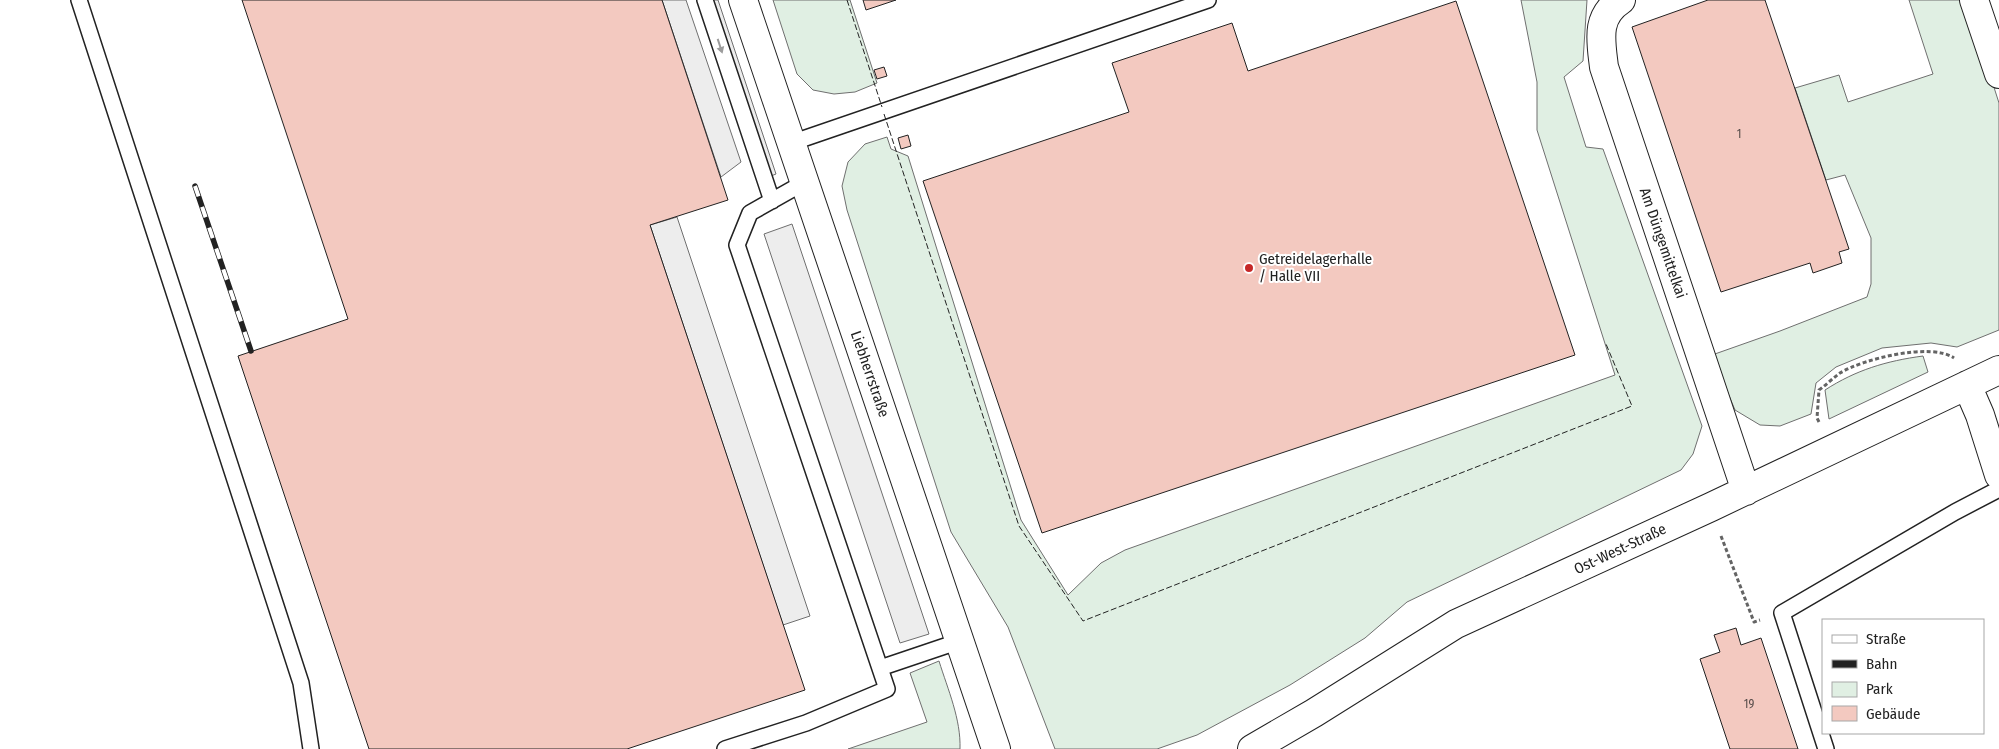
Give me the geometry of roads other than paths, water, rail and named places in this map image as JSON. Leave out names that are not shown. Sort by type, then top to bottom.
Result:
[{"type":"street","name":"Liebherrstraße","points":[[743,0],[996,749]]},
{"type":"street","name":"Am Düngemittelkai","points":[[1621,0],[1612,6],[1600,30],[1604,67],[1746,491]]},
{"type":"street","points":[[1974,0],[1999,74]]},
{"type":"street","name":"Ost-West-Straße","points":[[1252,749],[1314,713],[1456,624],[1746,491],[1999,370]]},
{"type":"street","points":[[1967,385],[1980,414],[1999,475]]},
{"type":"lane","points":[[79,0],[301,683],[311,749]]},
{"type":"lane","points":[[705,0],[772,201]]},
{"type":"lane","points":[[791,143],[1208,0]]},
{"type":"lane","points":[[725,749],[806,723],[887,690],[737,246],[750,213],[805,182]]},
{"type":"lane","points":[[1826,749],[1782,613],[1955,512],[1999,489]]},
{"type":"lane","points":[[880,668],[960,641]]},
{"type":"railway","points":[[195,186],[251,351]]},
{"type":"place","name":"Getreidelagerhalle / Halle VII","points":[[1249,268]]}]
